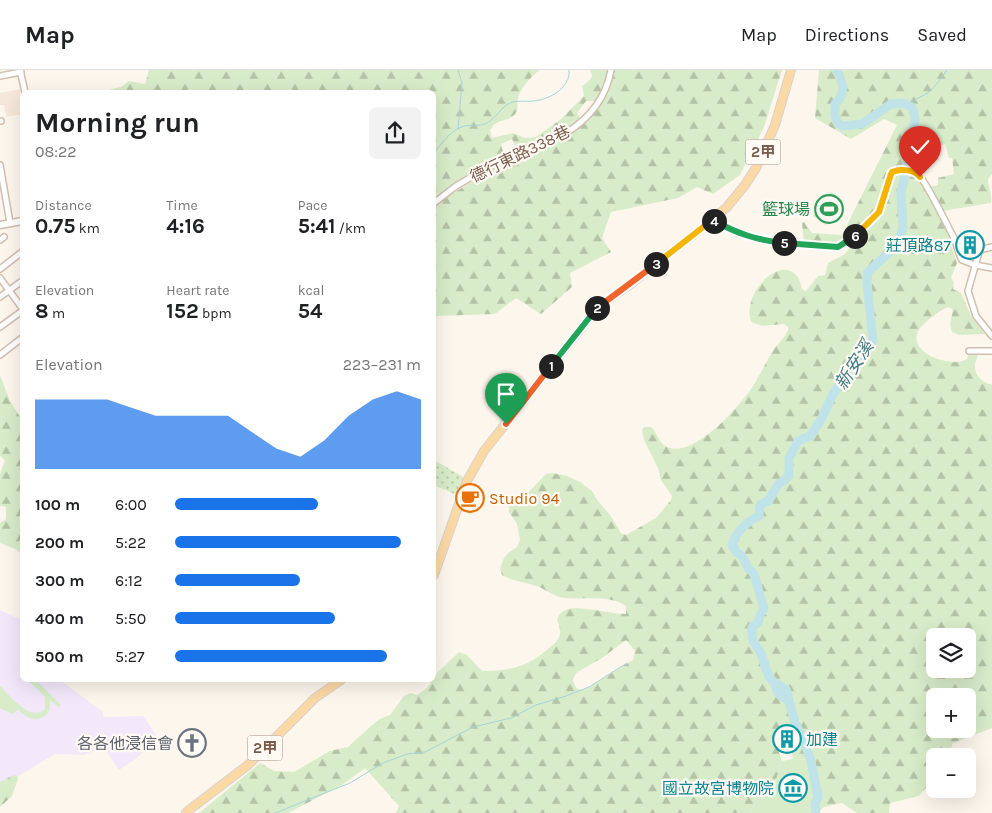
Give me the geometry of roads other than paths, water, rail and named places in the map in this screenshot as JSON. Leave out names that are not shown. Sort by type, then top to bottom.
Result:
[{"type":"main road","name":"2甲","points":[[436,569],[467,481],[484,452],[598,307],[628,286],[712,220],[727,207],[745,185],[756,168],[774,125],[791,70]]},
{"type":"main road","name":"2甲","points":[[186,813],[248,765],[315,698],[338,682]]},
{"type":"street","name":"德行東路338巷","points":[[436,201],[456,186],[504,158],[566,133],[574,127],[584,119],[600,100],[607,86],[611,70]]},
{"type":"street","points":[[0,76],[20,71],[24,90]]},
{"type":"street","points":[[0,165],[10,224]]},
{"type":"street","points":[[712,220],[739,234],[765,241],[838,247],[850,240],[879,212],[892,172],[897,170],[912,171],[918,174],[926,186],[954,239],[962,260],[992,268]]},
{"type":"street","points":[[0,225],[20,222]]},
{"type":"street","points":[[992,247],[979,252],[968,290],[976,316],[992,336]]},
{"type":"street","points":[[0,269],[20,254]]},
{"type":"street","points":[[0,279],[20,307]]},
{"type":"street","points":[[0,297],[20,283]]},
{"type":"street","points":[[0,327],[20,312]]},
{"type":"street","points":[[0,355],[20,340]]},
{"type":"street","points":[[970,351],[992,352]]},
{"type":"waterway","points":[[458,70],[462,83],[458,129]]},
{"type":"waterway","points":[[436,151],[455,130],[465,126],[487,123],[510,103],[539,100],[558,92],[566,82],[569,70]]},
{"type":"waterway","name":"新安溪","points":[[816,813],[815,804],[818,797],[811,761],[795,723],[786,689],[771,679],[762,656],[752,638],[752,627],[758,623],[764,608],[756,579],[753,572],[748,569],[743,558],[732,545],[736,535],[742,528],[759,516],[760,505],[769,500],[777,486],[789,476],[789,458],[798,441],[810,436],[821,420],[833,394],[873,341],[867,282],[868,272],[896,246],[903,229],[901,193],[915,117],[912,107],[903,103],[891,104],[862,124],[842,126],[838,123],[835,116],[835,104],[839,100],[843,88],[837,70]]},
{"type":"waterway","points":[[908,104],[929,92],[947,70]]},
{"type":"waterway","points":[[275,813],[350,783],[383,763],[407,754],[425,752],[473,727],[511,718],[536,705],[589,687],[627,663]]},
{"type":"waterway","name":"新安溪","points":[[775,684],[779,694],[789,700]]},
{"type":"place","name":"籃球場","points":[[829,209]]},
{"type":"place","name":"莊頂路87","points":[[970,245]]},
{"type":"place","name":"Studio 94","points":[[470,498]]},
{"type":"place","name":"加建","points":[[787,739]]},
{"type":"place","name":"各各他浸信會","points":[[192,743]]},
{"type":"place","name":"國立故宮博物院","points":[[793,788]]}]
